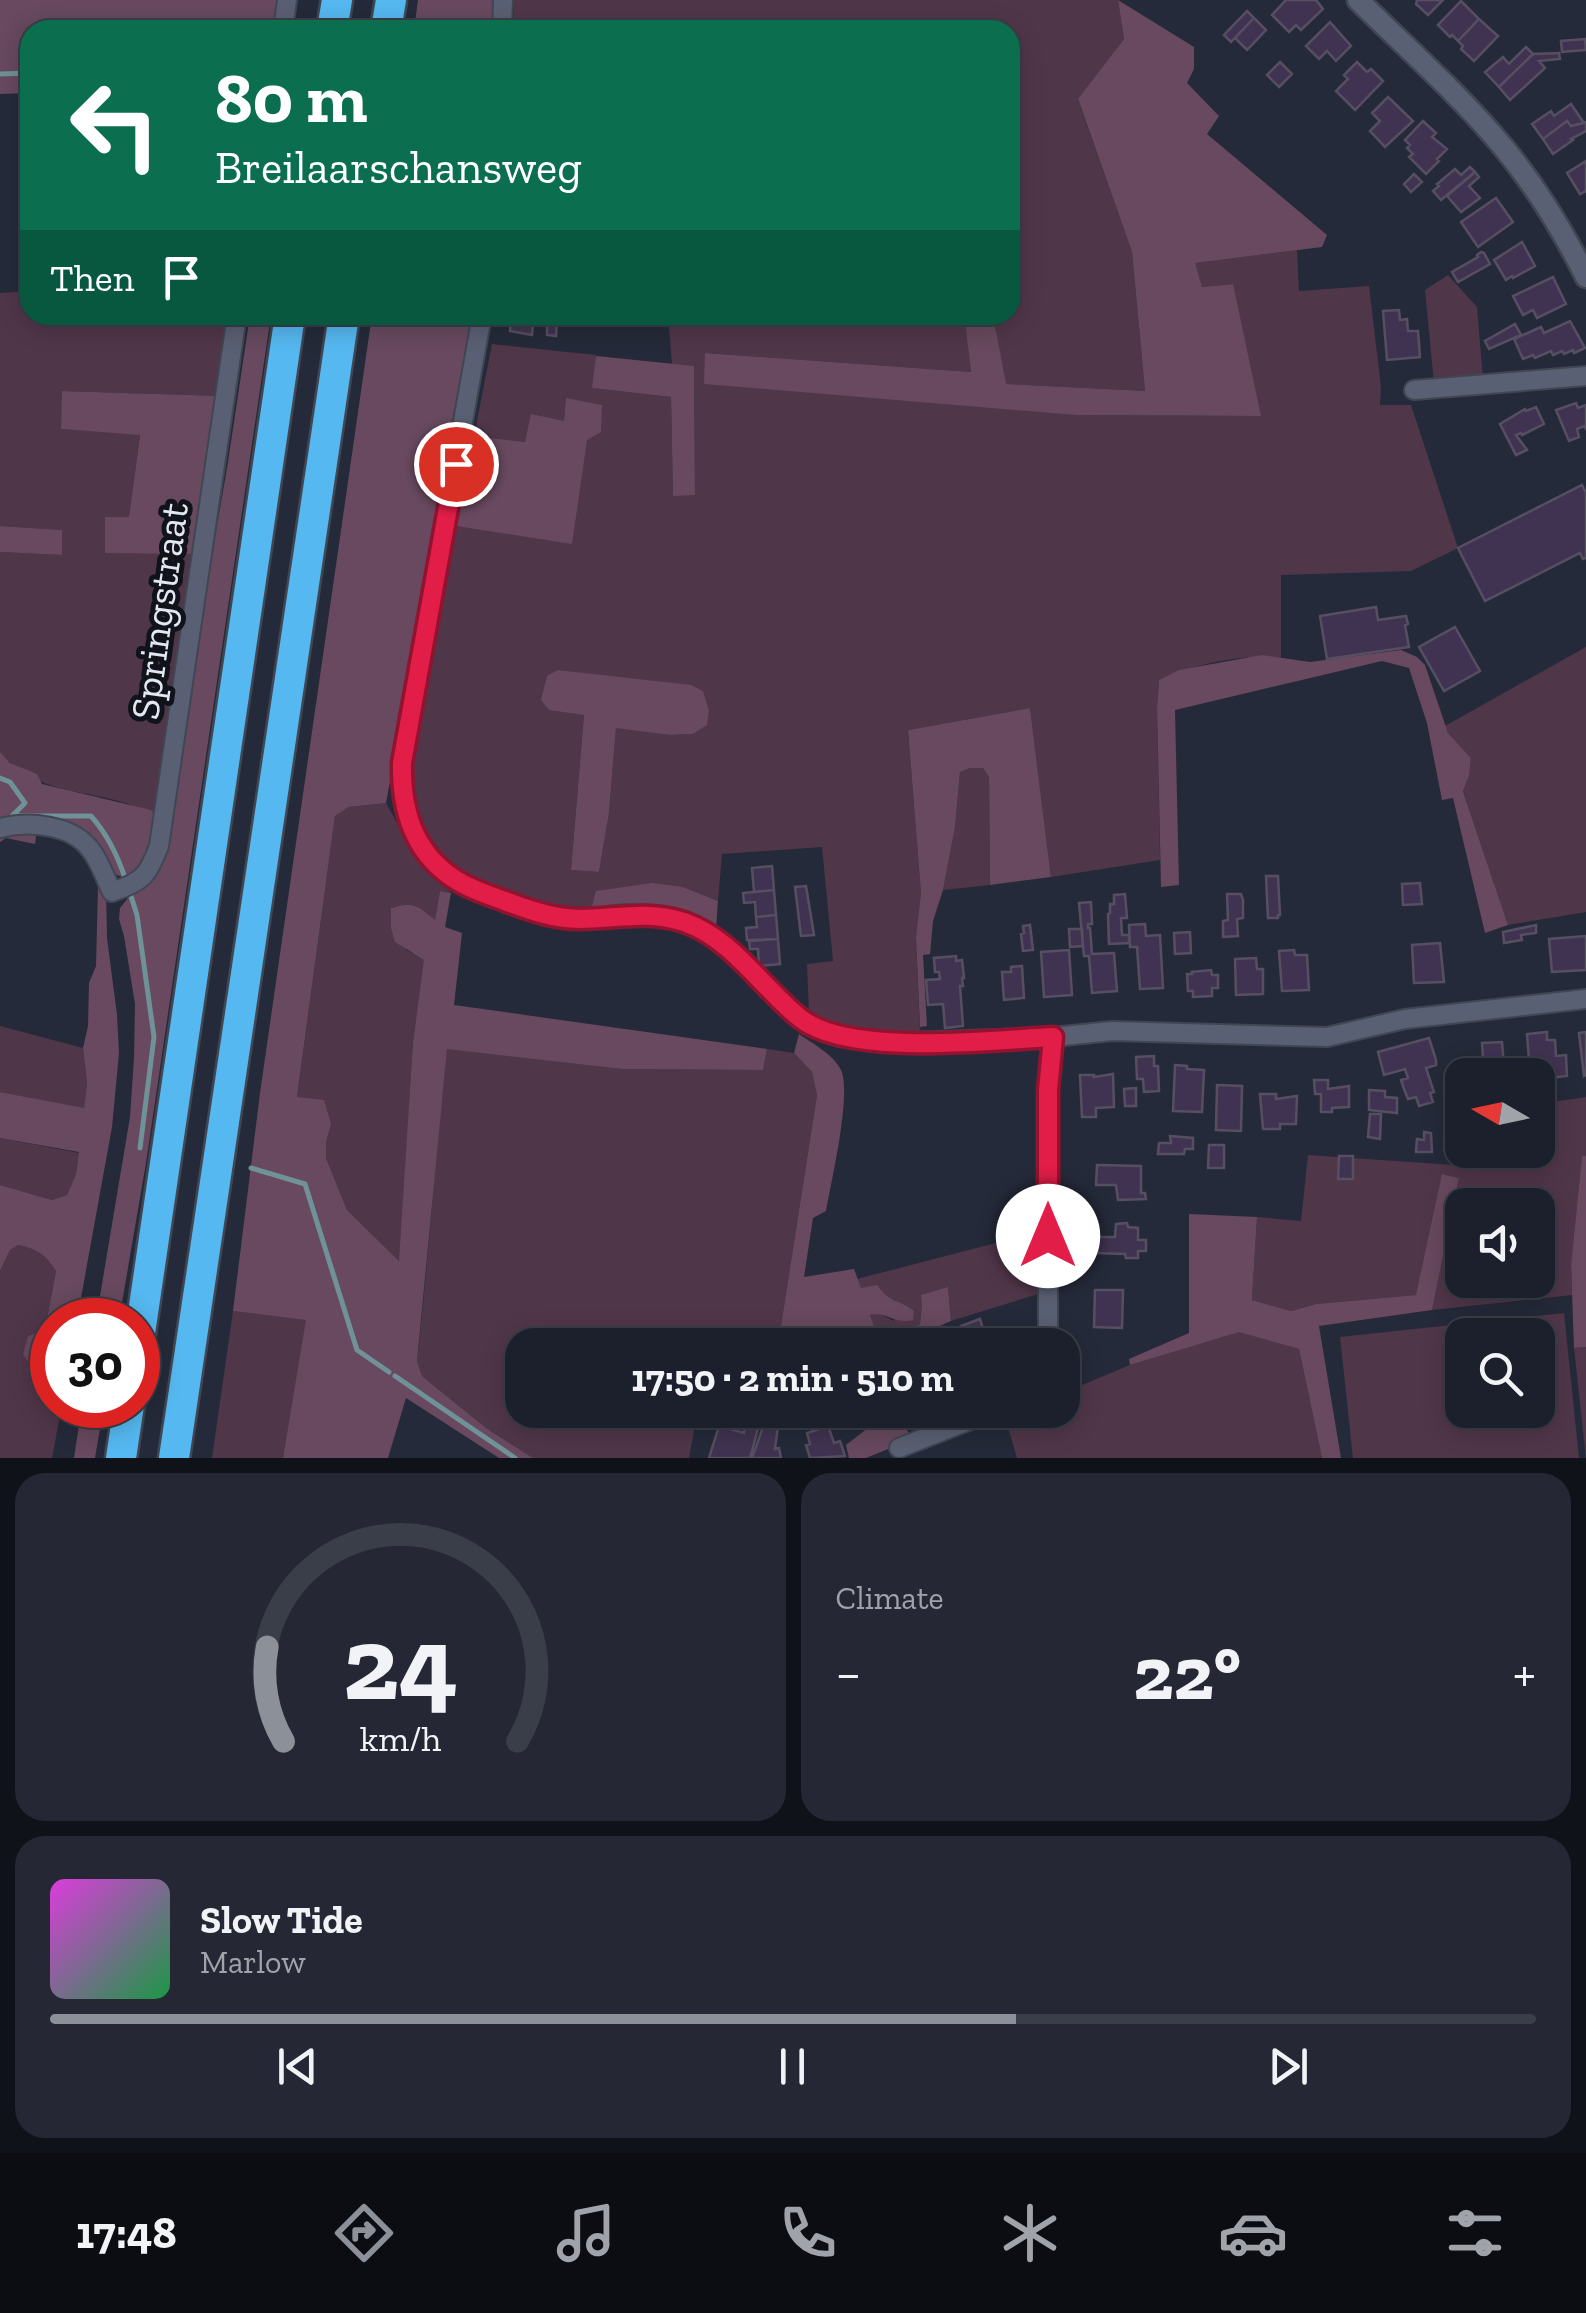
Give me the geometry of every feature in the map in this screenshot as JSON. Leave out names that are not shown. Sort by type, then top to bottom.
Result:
[{"type":"highway","points":[[145,1298],[289,325]]},
{"type":"highway","points":[[174,1458],[343,325]]},
{"type":"highway","points":[[121,1458],[126,1428]]},
{"type":"street","points":[[1358,0],[1503,146],[1565,235],[1586,277]]},
{"type":"street","name":"Springstraat","points":[[0,828],[50,827],[78,837],[91,850],[112,892],[134,885],[147,875],[159,846],[237,325]]},
{"type":"street","points":[[480,325],[402,763],[401,791],[408,822],[431,859],[464,885],[556,917],[660,916],[704,930],[800,1018],[840,1037],[908,1042],[1112,1031],[1327,1037],[1405,1019],[1586,999]]},
{"type":"street","points":[[1414,390],[1586,376]]},
{"type":"street","points":[[1048,1328],[1048,1090],[1053,1037]]},
{"type":"street","points":[[899,1448],[950,1428]]},
{"type":"shaded area","points":[[0,0],[280,0],[277,20],[20,20],[20,93],[0,94]]},
{"type":"shaded area","points":[[418,0],[496,0],[495,20],[415,20]]},
{"type":"shaded area","points":[[514,0],[1118,0],[1124,39],[1078,100],[1132,252],[1145,391],[1005,384],[995,325],[1020,325],[1020,20],[514,20]]},
{"type":"shaded area","points":[[1118,0],[1194,47],[1194,69],[1187,83],[1219,116],[1207,134],[1327,235],[1322,247],[1195,263],[1202,287],[1233,284],[1261,416],[1076,415],[704,384],[705,353],[971,372],[965,325],[995,325],[1006,384],[1145,391],[1132,252],[1078,99],[1124,39]]},
{"type":"shaded area","points":[[1297,250],[1299,291],[1369,286],[1380,405],[1411,405],[1458,548],[1411,571],[1281,575],[1281,658],[1219,662],[1159,680],[1160,860],[1051,877],[1030,708],[908,730],[921,893],[916,937],[920,1034],[847,1031],[809,1013],[807,964],[833,961],[822,847],[722,854],[718,901],[683,887],[590,914],[568,914],[473,881],[439,857],[426,840],[414,808],[411,780],[456,526],[572,543],[566,399],[564,422],[525,442],[474,436],[492,344],[596,355],[593,388],[671,397],[673,495],[695,495],[694,367],[672,364],[669,325],[965,325],[971,372],[706,353],[1076,415],[1260,416],[1232,284],[1202,287],[1194,263]],"holes":[[[558,670],[575,672],[693,734],[668,735],[616,727],[609,813],[599,872],[571,870],[584,715]]]},
{"type":"shaded area","points":[[1448,275],[1477,307],[1483,380],[1434,383],[1425,290]]},
{"type":"shaded area","points":[[20,292],[20,325],[232,325],[221,396],[62,391],[62,429],[140,434],[129,518],[196,554],[157,818],[126,803],[43,782],[0,753],[0,552],[61,555],[61,530],[0,526],[0,293]]},
{"type":"shaded area","points":[[249,325],[270,325],[123,1298],[100,1298],[130,1117],[134,1058],[135,1004],[120,908],[151,881],[158,869]]},
{"type":"shaded area","points":[[371,325],[474,325],[386,803],[349,807],[335,816],[297,1097],[324,1100],[331,1124],[326,1158],[347,1210],[399,1261],[413,1042],[424,960],[395,942],[391,908],[415,906],[435,920],[440,891],[451,893],[445,927],[462,933],[454,1005],[767,1049],[763,1070],[622,1069],[447,1049],[417,1361],[422,1376],[486,1428],[533,1458],[499,1458],[406,1398],[388,1458],[283,1458],[306,1320],[233,1311],[260,1093]]},
{"type":"shaded area","points":[[596,356],[694,366],[695,495],[673,496],[671,397],[592,388]]},
{"type":"shaded area","points":[[62,391],[221,396],[196,554],[105,553],[105,517],[129,517],[140,435],[61,429]]},
{"type":"shaded area","points":[[566,398],[602,405],[601,432],[587,440],[572,544],[456,526],[474,436],[525,442],[531,414],[564,421]]},
{"type":"shaded area","points":[[0,526],[62,530],[62,555],[0,552]]},
{"type":"shaded area","points":[[1586,647],[1586,912],[1508,925],[1463,790],[1471,758],[1445,726]]},
{"type":"shaded area","points":[[1401,650],[1425,665],[1448,733],[1471,758],[1463,791],[1508,925],[1485,933],[1453,798],[1442,800],[1427,723],[1409,668],[1382,661],[1175,710],[1179,885],[1161,887],[1159,680],[1179,670],[1262,655],[1310,662]]},
{"type":"shaded area","points":[[558,670],[691,685],[703,691],[709,711],[707,725],[693,734],[616,728],[609,813],[599,872],[571,870],[584,715],[549,710],[541,700],[547,676]]},
{"type":"shaded area","points":[[1030,708],[1051,877],[990,885],[989,777],[983,768],[960,772],[943,890],[933,921],[930,954],[923,955],[927,1026],[920,1027],[916,937],[921,893],[908,730]]},
{"type":"shaded area","points":[[0,752],[10,763],[37,774],[42,784],[151,810],[157,818],[150,855],[133,876],[122,877],[102,860],[38,821],[35,844],[6,838],[0,842]]},
{"type":"shaded area","points":[[983,768],[989,777],[990,885],[943,890],[960,772]]},
{"type":"shaded area","points":[[386,803],[409,844],[451,893],[440,891],[435,921],[415,906],[391,908],[406,950],[425,959],[413,1042],[400,1262],[347,1210],[326,1158],[331,1124],[297,1098],[335,816],[349,807]]},
{"type":"shaded area","points":[[652,883],[683,887],[718,901],[716,929],[590,914],[596,891]]},
{"type":"shaded area","points":[[98,887],[106,887],[119,1053],[112,1127],[81,1298],[51,1298],[56,1271],[40,1253],[18,1245],[10,1250],[0,1271],[0,1185],[52,1200],[67,1195],[76,1174],[79,1152],[0,1138],[0,1092],[84,1108],[87,1083],[83,1048],[89,983],[96,966]]},
{"type":"shaded area","points":[[0,1026],[83,1048],[87,1083],[84,1109],[0,1092]]},
{"type":"shaded area","points":[[799,1034],[833,1059],[844,1082],[840,1139],[826,1211],[813,1218],[804,1277],[854,1269],[861,1288],[877,1285],[891,1299],[914,1311],[913,1320],[870,1315],[875,1328],[781,1328],[817,1095],[812,1072],[794,1053]]},
{"type":"shaded area","points":[[447,1048],[622,1069],[763,1070],[767,1049],[794,1053],[812,1072],[817,1095],[781,1328],[505,1328],[505,1428],[695,1428],[689,1458],[533,1458],[486,1428],[422,1376],[417,1361]]},
{"type":"shaded area","points":[[1586,1097],[1586,1156],[1582,1157],[1571,1264],[1572,1295],[1555,1297],[1555,1188],[1457,1188],[1459,1178],[1443,1174],[1417,1295],[1316,1304],[1291,1311],[1252,1300],[1257,1217],[1301,1221],[1308,1155],[1445,1164],[1445,1168],[1555,1168],[1555,1102]]},
{"type":"shaded area","points":[[0,1138],[79,1153],[67,1195],[52,1200],[0,1185]]},
{"type":"shaded area","points":[[1582,1156],[1586,1156],[1586,1347],[1574,1348],[1571,1264]]},
{"type":"shaded area","points":[[1442,1174],[1459,1178],[1457,1188],[1445,1188],[1445,1246],[1432,1310],[1319,1326],[1341,1458],[1322,1458],[1299,1349],[1239,1332],[1130,1365],[1129,1359],[1189,1333],[1189,1214],[1257,1217],[1252,1300],[1291,1311],[1316,1304],[1416,1295]]},
{"type":"shaded area","points":[[1042,1231],[1041,1293],[951,1321],[948,1288],[922,1305],[920,1324],[912,1328],[874,1328],[870,1315],[878,1313],[894,1321],[894,1302],[861,1288],[857,1279]]},
{"type":"shaded area","points":[[18,1245],[30,1248],[56,1271],[51,1298],[30,1298],[28,1336],[30,1428],[58,1428],[52,1458],[0,1458],[0,1271],[10,1250]]},
{"type":"shaded area","points":[[1445,1246],[1445,1298],[1544,1298],[1432,1310]]},
{"type":"shaded area","points":[[948,1287],[951,1321],[935,1328],[910,1328],[920,1324],[921,1295]]},
{"type":"shaded area","points":[[233,1311],[307,1319],[283,1458],[212,1458]]},
{"type":"shaded area","points":[[1564,1313],[1579,1458],[1353,1458],[1340,1337],[1445,1326],[1445,1428],[1555,1428],[1555,1318],[1517,1318]]},
{"type":"shaded area","points":[[1239,1331],[1299,1349],[1322,1458],[1017,1458],[1008,1428],[1080,1428],[1080,1386],[1130,1365]]},
{"type":"shaded area","points":[[30,1335],[30,1363],[23,1354]]},
{"type":"shaded area","points":[[1586,1347],[1586,1458],[1574,1348]]},
{"type":"shaded area","points":[[79,1428],[100,1428],[95,1458],[74,1458]]},
{"type":"shaded area","points":[[868,1428],[907,1428],[910,1440],[866,1458],[849,1458],[846,1445]]},
{"type":"building","points":[[1286,0],[1316,0],[1323,9],[1301,30],[1296,25],[1289,32],[1272,15]]},
{"type":"building","points":[[1417,0],[1443,0],[1428,15],[1416,4]]},
{"type":"building","points":[[1461,1],[1479,19],[1458,41],[1438,25]]},
{"type":"building","points":[[1247,11],[1254,18],[1231,42],[1224,35]]},
{"type":"building","points":[[1254,18],[1266,30],[1247,50],[1235,38]]},
{"type":"building","points":[[1479,19],[1498,36],[1474,61],[1458,41]]},
{"type":"building","points":[[1330,22],[1351,46],[1336,61],[1327,51],[1319,59],[1306,46]]},
{"type":"building","points":[[1585,39],[1586,50],[1562,52],[1561,41]]},
{"type":"building","points":[[1526,47],[1533,54],[1499,87],[1485,72],[1503,57],[1509,64]]},
{"type":"building","points":[[1559,53],[1560,59],[1539,61],[1545,68],[1510,100],[1499,87],[1533,54]]},
{"type":"building","points":[[1280,62],[1292,74],[1279,87],[1267,75]]},
{"type":"building","points":[[1357,62],[1383,81],[1355,110],[1336,91]]},
{"type":"building","points":[[1388,97],[1413,121],[1385,147],[1370,131],[1380,121],[1372,113]]},
{"type":"building","points":[[1571,104],[1584,123],[1571,126],[1567,121],[1543,139],[1532,124]]},
{"type":"building","points":[[1423,121],[1436,133],[1432,137],[1447,149],[1426,174],[1409,157],[1413,154],[1405,140]]},
{"type":"building","points":[[1567,121],[1571,126],[1586,122],[1586,131],[1553,154],[1543,139]]},
{"type":"building","points":[[1586,161],[1586,191],[1580,194],[1567,173]]},
{"type":"building","points":[[1470,167],[1475,172],[1441,200],[1433,191],[1455,169],[1461,175]]},
{"type":"building","points":[[1475,172],[1479,177],[1469,186],[1480,198],[1461,212],[1447,196]]},
{"type":"building","points":[[1414,174],[1422,182],[1411,192],[1404,184]]},
{"type":"building","points":[[1496,198],[1513,222],[1478,247],[1461,222]]},
{"type":"building","points":[[1522,242],[1535,266],[1506,280],[1494,260]]},
{"type":"building","points":[[1481,252],[1490,264],[1458,282],[1452,272]]},
{"type":"building","points":[[1553,277],[1566,304],[1537,318],[1533,310],[1523,315],[1513,296]]},
{"type":"building","points":[[1399,310],[1400,320],[1407,319],[1408,331],[1418,331],[1420,357],[1387,360],[1383,311]]},
{"type":"building","points":[[1570,321],[1585,348],[1574,353],[1562,351],[1553,355],[1551,351],[1523,359],[1514,339],[1541,327],[1544,333]]},
{"type":"building","points":[[1515,324],[1521,335],[1489,349],[1485,341]]},
{"type":"building","points":[[510,325],[533,325],[532,335],[510,331]]},
{"type":"building","points":[[547,325],[557,325],[556,336],[547,335]]},
{"type":"building","points":[[1576,403],[1578,408],[1586,405],[1586,429],[1577,429],[1579,437],[1569,441],[1556,410]]},
{"type":"building","points":[[1536,407],[1544,424],[1516,435],[1527,450],[1516,455],[1500,424]]},
{"type":"building","points":[[1582,485],[1586,493],[1586,558],[1580,553],[1485,601],[1458,548]]},
{"type":"building","points":[[1376,607],[1378,620],[1406,616],[1409,647],[1327,659],[1320,616]]},
{"type":"building","points":[[1455,627],[1480,671],[1444,691],[1419,647]]},
{"type":"building","points":[[772,866],[774,890],[754,892],[752,868]]},
{"type":"building","points":[[1266,876],[1278,876],[1278,918],[1268,918]]},
{"type":"building","points":[[1420,883],[1422,904],[1403,905],[1402,884]]},
{"type":"building","points":[[806,886],[814,935],[801,936],[795,887]]},
{"type":"building","points":[[774,890],[776,915],[756,917],[755,902],[744,903],[743,893]]},
{"type":"building","points":[[1125,894],[1127,918],[1121,918],[1122,935],[1129,935],[1129,943],[1109,944],[1110,904],[1114,904],[1114,895]]},
{"type":"building","points":[[1227,894],[1241,894],[1243,900],[1243,918],[1237,919],[1238,936],[1223,937],[1223,921],[1228,920]]},
{"type":"building","points":[[1091,902],[1092,924],[1088,928],[1092,954],[1114,953],[1117,991],[1092,993],[1079,903]]},
{"type":"building","points":[[776,915],[778,939],[747,940],[746,928],[757,927],[756,917]]},
{"type":"building","points":[[1145,924],[1146,936],[1160,935],[1163,988],[1140,989],[1137,947],[1130,947],[1129,925]]},
{"type":"building","points":[[1030,925],[1033,950],[1023,951],[1023,926]]},
{"type":"building","points":[[1536,925],[1536,933],[1504,943],[1503,932]]},
{"type":"building","points":[[1069,929],[1082,929],[1083,946],[1070,947]]},
{"type":"building","points":[[1190,932],[1191,953],[1175,954],[1174,933]]},
{"type":"building","points":[[1586,936],[1586,970],[1552,972],[1549,939]]},
{"type":"building","points":[[778,939],[780,964],[759,966],[758,949],[750,949],[749,941]]},
{"type":"building","points":[[1440,943],[1444,982],[1414,983],[1412,945]]},
{"type":"building","points":[[1069,950],[1072,995],[1044,997],[1041,952]]},
{"type":"building","points":[[1294,950],[1295,955],[1307,955],[1309,990],[1282,991],[1279,951]]},
{"type":"building","points":[[956,956],[956,961],[962,960],[964,978],[960,986],[963,1026],[945,1028],[943,1004],[928,1005],[926,980],[940,979],[934,958]]},
{"type":"building","points":[[1256,958],[1257,969],[1263,969],[1263,994],[1236,995],[1235,959]]},
{"type":"building","points":[[1022,966],[1024,998],[1004,1000],[1002,972]]},
{"type":"building","points":[[1211,970],[1212,975],[1218,975],[1218,988],[1212,988],[1212,996],[1193,997],[1193,991],[1188,991],[1187,974]]},
{"type":"building","points":[[1547,1032],[1547,1040],[1555,1040],[1556,1056],[1566,1055],[1567,1076],[1555,1077],[1555,1058],[1529,1058],[1527,1034]]},
{"type":"building","points":[[1586,1032],[1586,1075],[1584,1076],[1579,1033]]},
{"type":"building","points":[[1429,1038],[1436,1060],[1436,1065],[1426,1068],[1433,1102],[1419,1106],[1416,1097],[1408,1099],[1404,1089],[1401,1080],[1408,1078],[1405,1069],[1384,1075],[1378,1052]]},
{"type":"building","points":[[1502,1042],[1503,1058],[1483,1058],[1482,1043]]},
{"type":"building","points":[[1154,1056],[1159,1091],[1144,1092],[1143,1079],[1137,1079],[1136,1057]]},
{"type":"building","points":[[1175,1065],[1204,1070],[1202,1112],[1173,1111]]},
{"type":"building","points":[[1113,1074],[1114,1107],[1096,1108],[1096,1117],[1082,1117],[1080,1075]]},
{"type":"building","points":[[1314,1080],[1328,1080],[1328,1089],[1349,1086],[1349,1107],[1321,1112],[1321,1094],[1315,1094]]},
{"type":"building","points":[[1217,1085],[1242,1086],[1241,1131],[1216,1130]]},
{"type":"building","points":[[1136,1088],[1136,1106],[1125,1106],[1124,1089]]},
{"type":"building","points":[[1369,1090],[1385,1091],[1385,1097],[1397,1098],[1397,1113],[1369,1110]]},
{"type":"building","points":[[1260,1094],[1276,1094],[1276,1099],[1297,1096],[1296,1124],[1263,1129]]},
{"type":"building","points":[[1370,1114],[1381,1114],[1380,1139],[1368,1137]]},
{"type":"building","points":[[1424,1132],[1431,1133],[1432,1152],[1416,1152],[1417,1139],[1424,1140]]},
{"type":"building","points":[[1170,1136],[1193,1138],[1193,1149],[1185,1149],[1184,1154],[1158,1154],[1159,1143],[1171,1143]]},
{"type":"building","points":[[1209,1145],[1224,1145],[1224,1168],[1208,1168]]},
{"type":"building","points":[[1339,1156],[1353,1156],[1353,1179],[1338,1179]]},
{"type":"building","points":[[1097,1165],[1141,1166],[1141,1193],[1145,1193],[1146,1199],[1118,1200],[1116,1185],[1096,1185]]},
{"type":"building","points":[[1127,1223],[1128,1227],[1138,1228],[1138,1240],[1146,1240],[1146,1251],[1138,1251],[1138,1258],[1095,1253],[1095,1237],[1115,1237],[1116,1224]]},
{"type":"building","points":[[1095,1290],[1123,1290],[1122,1328],[1094,1327]]},
{"type":"building","points":[[980,1319],[983,1328],[962,1328]]},
{"type":"building","points":[[718,1428],[744,1433],[745,1428],[758,1428],[750,1458],[709,1458]]},
{"type":"building","points":[[763,1428],[778,1428],[775,1449],[779,1448],[781,1458],[752,1458]]},
{"type":"building","points":[[829,1428],[834,1443],[840,1441],[845,1456],[810,1458],[807,1433]]},
{"type":"waterway","points":[[0,74],[20,73]]},
{"type":"waterway","points":[[0,778],[10,782],[25,803],[12,816],[91,816],[112,846],[126,881]]},
{"type":"waterway","points":[[130,893],[137,915],[154,1037],[140,1148]]},
{"type":"waterway","points":[[251,1168],[305,1184],[357,1350],[389,1372]]},
{"type":"waterway","points":[[395,1376],[515,1458]]},
{"type":"route","points":[[456,464],[402,763],[401,791],[408,822],[431,859],[464,885],[524,909],[577,919],[628,914],[660,916],[704,930],[724,944],[800,1018],[840,1037],[908,1042],[1053,1037],[1048,1090],[1048,1236]]}]
